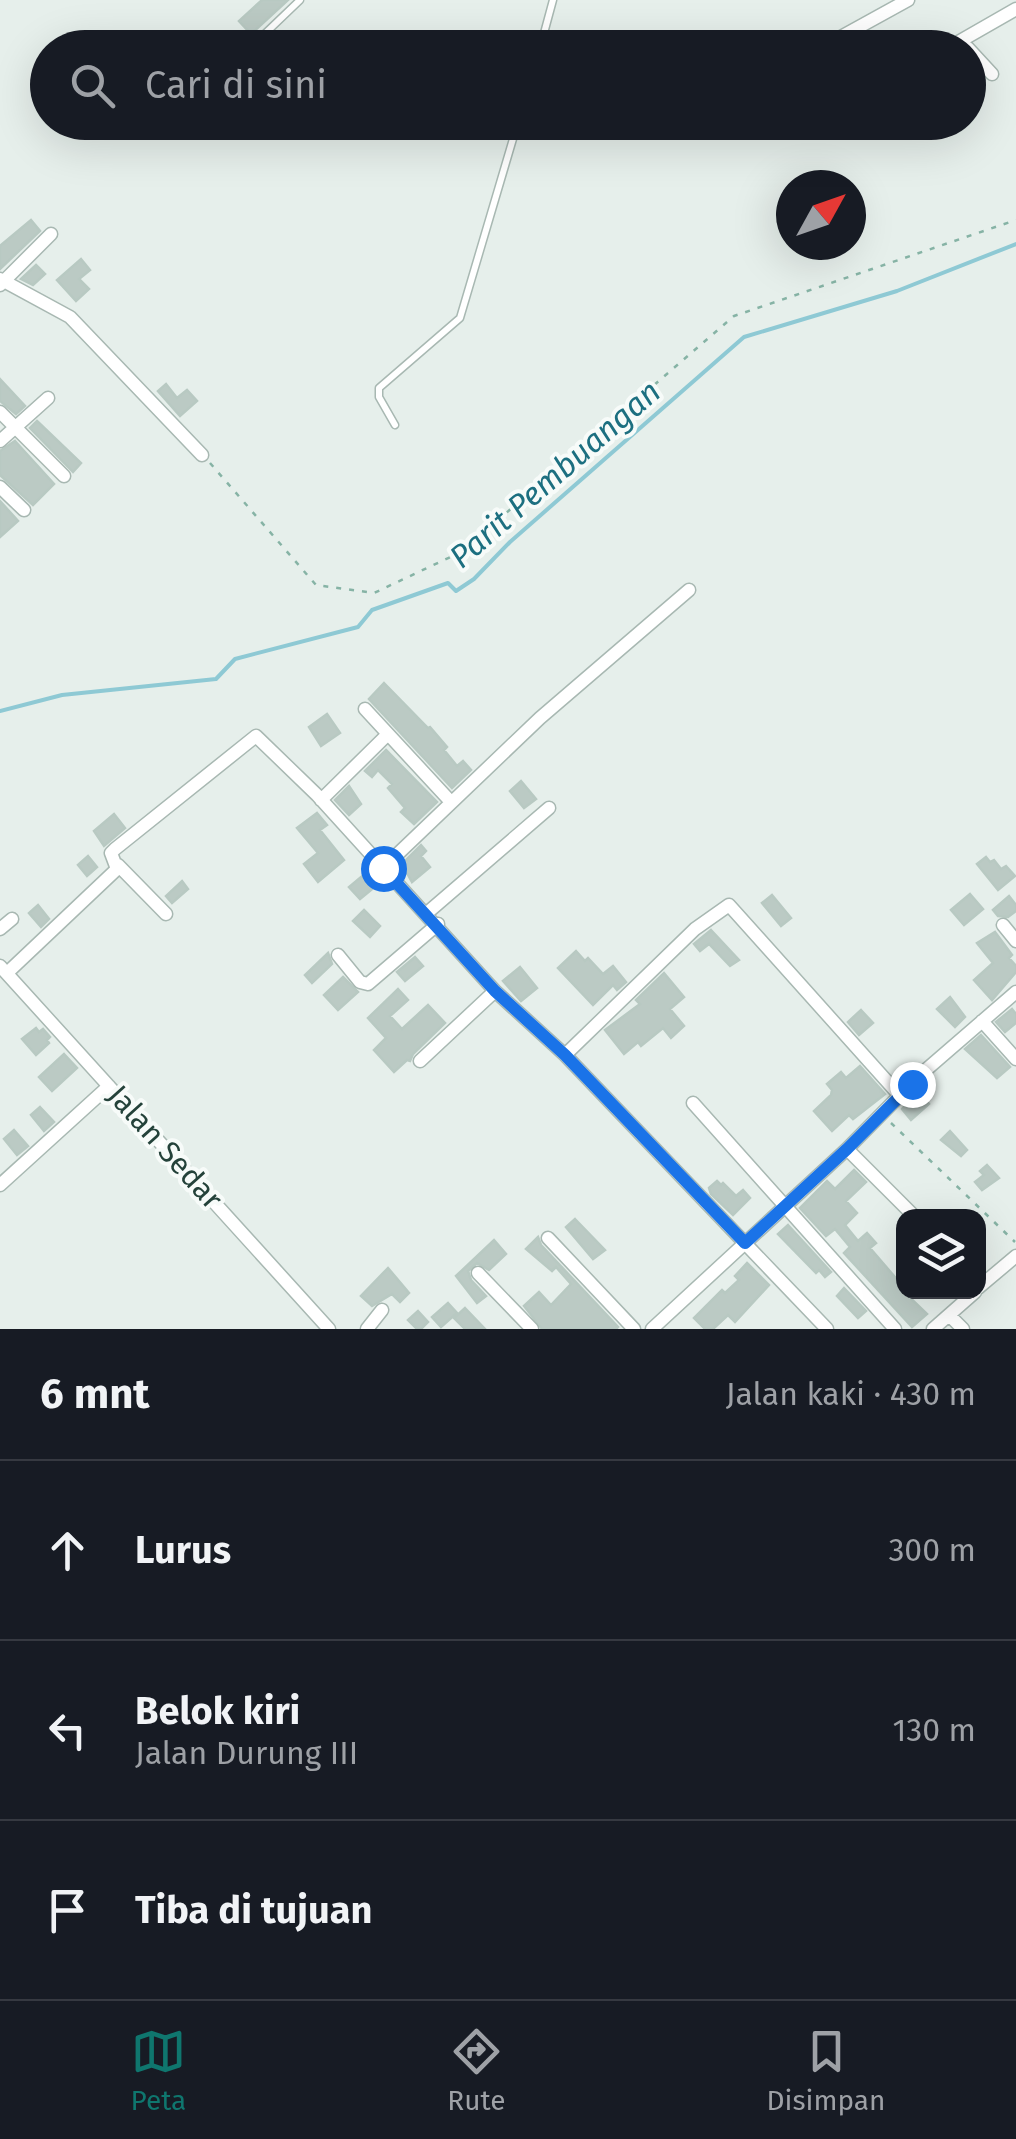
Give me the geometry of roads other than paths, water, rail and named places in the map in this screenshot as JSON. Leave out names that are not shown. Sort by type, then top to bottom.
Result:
[{"type":"street","points":[[854,30],[908,0]]},
{"type":"street","points":[[986,31],[1016,9]]},
{"type":"street","points":[[986,67],[992,74]]},
{"type":"street","points":[[51,234],[1,282],[70,317],[202,455]]},
{"type":"street","points":[[0,441],[48,398]]},
{"type":"street","points":[[0,412],[64,476]]},
{"type":"street","points":[[0,486],[24,510]]},
{"type":"street","points":[[383,868],[563,698],[689,590]]},
{"type":"street","points":[[365,709],[451,802]]},
{"type":"street","points":[[321,800],[388,734]]},
{"type":"street","points":[[166,914],[111,854],[256,736],[438,924],[495,991],[565,1055],[827,1329]]},
{"type":"street","points":[[427,913],[548,808]]},
{"type":"street","points":[[4,969],[118,865]]},
{"type":"street","points":[[565,1055],[695,930],[729,905],[901,1097]]},
{"type":"street","points":[[0,930],[12,919]]},
{"type":"street","points":[[338,955],[360,982],[368,984],[438,924]]},
{"type":"street","points":[[1003,926],[1016,941]]},
{"type":"street","name":"Jalan Sedar","points":[[4,969],[328,1329]]},
{"type":"street","points":[[420,1061],[495,991]]},
{"type":"street","points":[[652,1329],[916,1080],[1016,992]]},
{"type":"street","points":[[982,1021],[1016,1058]]},
{"type":"street","points":[[0,1186],[109,1086]]},
{"type":"street","points":[[692,1103],[895,1329]]},
{"type":"street","points":[[847,1149],[907,1209]]},
{"type":"street","points":[[548,1238],[634,1329]]},
{"type":"street","points":[[986,1281],[1014,1262]]},
{"type":"street","points":[[478,1273],[532,1329]]},
{"type":"street","points":[[933,1329],[965,1299]]},
{"type":"street","points":[[367,1329],[382,1310]]},
{"type":"street","points":[[948,1316],[963,1329]]},
{"type":"lane","points":[[269,30],[300,0]]},
{"type":"lane","points":[[545,30],[554,0]]},
{"type":"lane","points":[[395,425],[379,398],[380,388],[460,318],[513,140]]},
{"type":"waterway","name":"Parit Pembuangan","points":[[0,711],[62,695],[216,679],[235,659],[358,627],[372,610],[448,583],[456,591],[744,337],[897,291],[1016,244]]}]
